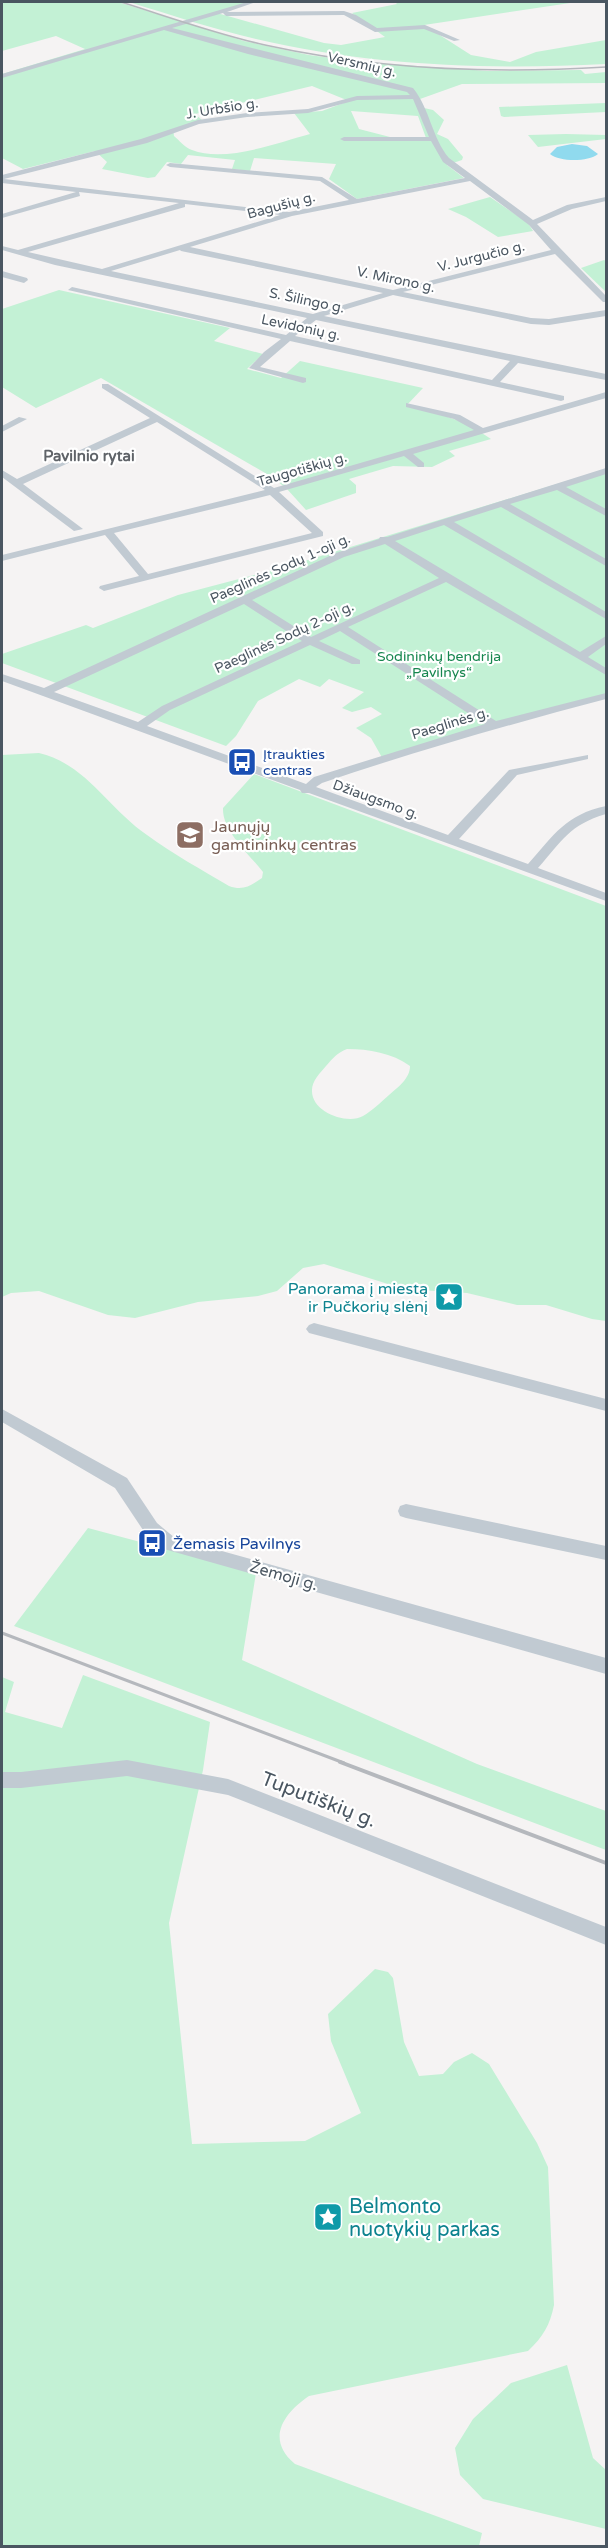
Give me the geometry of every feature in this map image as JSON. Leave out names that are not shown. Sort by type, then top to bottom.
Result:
[{"type":"street","points":[[2,76],[253,2]]},
{"type":"street","points":[[205,15],[344,13],[354,16],[375,30],[425,27],[456,40]]},
{"type":"street","name":"Versmių g.","points":[[163,28],[251,52],[404,87],[413,92],[416,97]]},
{"type":"street","points":[[416,97],[434,139],[446,160],[532,223],[537,231],[606,300]]},
{"type":"street","name":"J. Urbšio g.","points":[[2,179],[144,141],[198,122],[247,115],[308,111],[357,98],[416,97]]},
{"type":"street","points":[[344,139],[434,139]]},
{"type":"street","points":[[170,165],[322,179],[355,201]]},
{"type":"street","points":[[2,179],[86,192],[291,214]]},
{"type":"street","name":"Bagušių g.","points":[[103,271],[291,214],[470,179]]},
{"type":"street","points":[[2,216],[86,192]]},
{"type":"street","points":[[532,223],[570,207],[606,199]]},
{"type":"street","points":[[18,253],[184,203]]},
{"type":"street","name":"S. Šilingo g.","points":[[2,248],[516,360],[606,377]]},
{"type":"street","name":"V. Mirono g.","points":[[180,248],[539,322],[606,313]]},
{"type":"street","name":"V. Jurgučio g.","points":[[303,380],[254,368],[316,316],[394,292],[558,251]]},
{"type":"street","points":[[2,274],[24,280]]},
{"type":"street","name":"Levidonių g.","points":[[72,290],[561,398]]},
{"type":"street","points":[[494,383],[516,360]]},
{"type":"street","points":[[104,588],[320,534],[273,492],[158,417],[105,386]]},
{"type":"street","name":"Taugotiškių g.","points":[[2,558],[273,492],[606,394]]},
{"type":"street","points":[[409,405],[457,417],[482,431]]},
{"type":"street","points":[[16,483],[158,417]]},
{"type":"street","points":[[2,429],[22,419]]},
{"type":"street","points":[[406,453],[421,465]]},
{"type":"street","points":[[587,473],[606,469]]},
{"type":"street","name":"Paeglinės Sodų 1-oji g.","points":[[43,693],[340,555],[606,469]]},
{"type":"street","points":[[2,472],[78,529]]},
{"type":"street","points":[[558,486],[606,513]]},
{"type":"street","points":[[502,504],[606,563]]},
{"type":"street","points":[[444,521],[606,616]]},
{"type":"street","points":[[108,532],[146,578]]},
{"type":"street","points":[[384,539],[606,672]]},
{"type":"street","name":"Paeglinės Sodų 2-oji g.","points":[[137,728],[166,708],[446,578]]},
{"type":"street","points":[[245,600],[312,642],[356,662]]},
{"type":"street","points":[[340,627],[494,725]]},
{"type":"street","points":[[580,657],[606,639]]},
{"type":"street","name":"Džiaugsmo g.","points":[[2,677],[306,790],[606,897]]},
{"type":"street","name":"Paeglinės g.","points":[[306,790],[318,780],[494,725],[606,696]]},
{"type":"street","points":[[450,841],[513,772],[584,757]]},
{"type":"street","points":[[530,870],[570,824],[582,817],[606,810]]},
{"type":"street","points":[[314,1329],[606,1405]]},
{"type":"street","name":"Žemoji g.","points":[[2,1415],[122,1483],[151,1528],[170,1544],[606,1666]]},
{"type":"street","points":[[406,1511],[606,1553]]},
{"type":"street","name":"Tuputiškių g.","points":[[2,1780],[21,1780],[67,1773],[128,1768],[228,1787],[606,1936]]},
{"type":"green space","points":[[2,2],[118,2],[244,41],[309,55],[361,62],[488,71],[581,70],[585,74],[606,72],[606,83],[462,84],[420,99],[424,108],[433,110],[444,120],[437,134],[448,139],[463,157],[462,160],[447,165],[464,178],[357,199],[329,179],[336,164],[254,158],[250,171],[232,169],[235,160],[188,155],[181,164],[167,162],[155,177],[148,178],[102,169],[107,162],[95,151],[23,169],[2,158],[2,74],[85,49],[56,36],[2,51]],"holes":[[[312,86],[349,101],[322,111],[294,113],[310,134],[251,150],[220,154],[189,149],[174,136],[173,129],[202,120],[195,114]],[[351,111],[418,116],[426,138],[390,137],[359,129]]]},
{"type":"green space","points":[[129,2],[252,2],[217,13],[324,43],[341,45],[385,37],[352,13],[397,4],[395,2],[577,2],[424,25],[471,55],[510,62],[536,52],[606,40],[606,64],[474,66],[343,55],[240,35]]},
{"type":"green space","points":[[606,103],[606,112],[504,117],[501,116],[499,107]]},
{"type":"green space","points":[[528,135],[606,135],[606,139],[538,147]]},
{"type":"green space","points":[[490,197],[528,223],[533,231],[498,237],[466,217],[448,209]]},
{"type":"green space","points":[[606,261],[606,292],[581,268]]},
{"type":"green space","points":[[59,290],[230,328],[214,341],[263,354],[247,369],[281,378],[300,361],[423,388],[406,406],[450,418],[470,426],[491,439],[449,451],[455,456],[432,467],[393,466],[349,479],[356,485],[356,493],[306,510],[287,489],[272,477],[101,378],[36,408],[2,387],[2,309]]},
{"type":"green space","name":"Sodininkų bendrija „Pavilnys“","points":[[606,469],[606,697],[501,725],[384,761],[371,738],[356,728],[382,714],[371,707],[352,712],[342,708],[364,692],[329,679],[320,687],[299,679],[258,701],[236,736],[226,746],[2,663],[2,654],[86,625],[93,628],[178,595],[288,566]]},
{"type":"green space","points":[[39,753],[70,767],[147,835],[229,886],[246,887],[262,878],[263,872],[232,834],[224,817],[223,808],[254,774],[606,906],[606,1321],[546,1305],[517,1305],[467,1293],[404,1289],[324,1264],[303,1268],[277,1291],[258,1296],[198,1302],[135,1318],[108,1315],[39,1291],[11,1293],[2,1297],[2,755]],"holes":[[[347,1049],[396,1058],[410,1066],[409,1071],[399,1086],[366,1114],[356,1118],[340,1118],[331,1115],[317,1105],[313,1098],[312,1087],[319,1074],[335,1056]]]},
{"type":"green space","points":[[88,1528],[256,1573],[242,1660],[477,1764],[606,1811],[606,1850],[14,1626]]},
{"type":"green space","points":[[83,1675],[210,1722],[203,1770],[169,1923],[192,2144],[305,2141],[361,2113],[331,2041],[328,2014],[375,1969],[388,1972],[393,1978],[404,2042],[419,2076],[443,2074],[454,2062],[472,2053],[489,2064],[537,2143],[548,2167],[554,2305],[542,2336],[528,2351],[309,2396],[292,2410],[281,2427],[281,2445],[286,2455],[295,2464],[482,2533],[479,2546],[2,2546],[2,1677],[14,1682],[5,1712],[62,1728]]},
{"type":"green space","points":[[567,2365],[593,2458],[606,2470],[606,2529],[483,2499],[460,2475],[455,2448],[473,2419],[511,2383]]},
{"type":"water","points":[[572,144],[587,146],[598,154],[574,160],[550,154],[557,147]]},
{"type":"railway","points":[[121,2],[247,41],[350,60],[478,70],[606,67]]},
{"type":"railway","points":[[2,1633],[344,1763]]},
{"type":"railway","points":[[340,1762],[606,1863]]},
{"type":"place","name":"Įtraukties centras","points":[[242,762]]},
{"type":"place","name":"Jaunųjų gamtininkų centras","points":[[190,835]]},
{"type":"place","name":"Panorama į miestą ir Pučkorių slėnį","points":[[449,1297]]},
{"type":"place","name":"Žemasis Pavilnys","points":[[152,1543]]},
{"type":"place","name":"Belmonto nuotykių parkas","points":[[328,2217]]},
{"type":"district","name":"Pavilnio rytai","points":[[89,456]]}]
